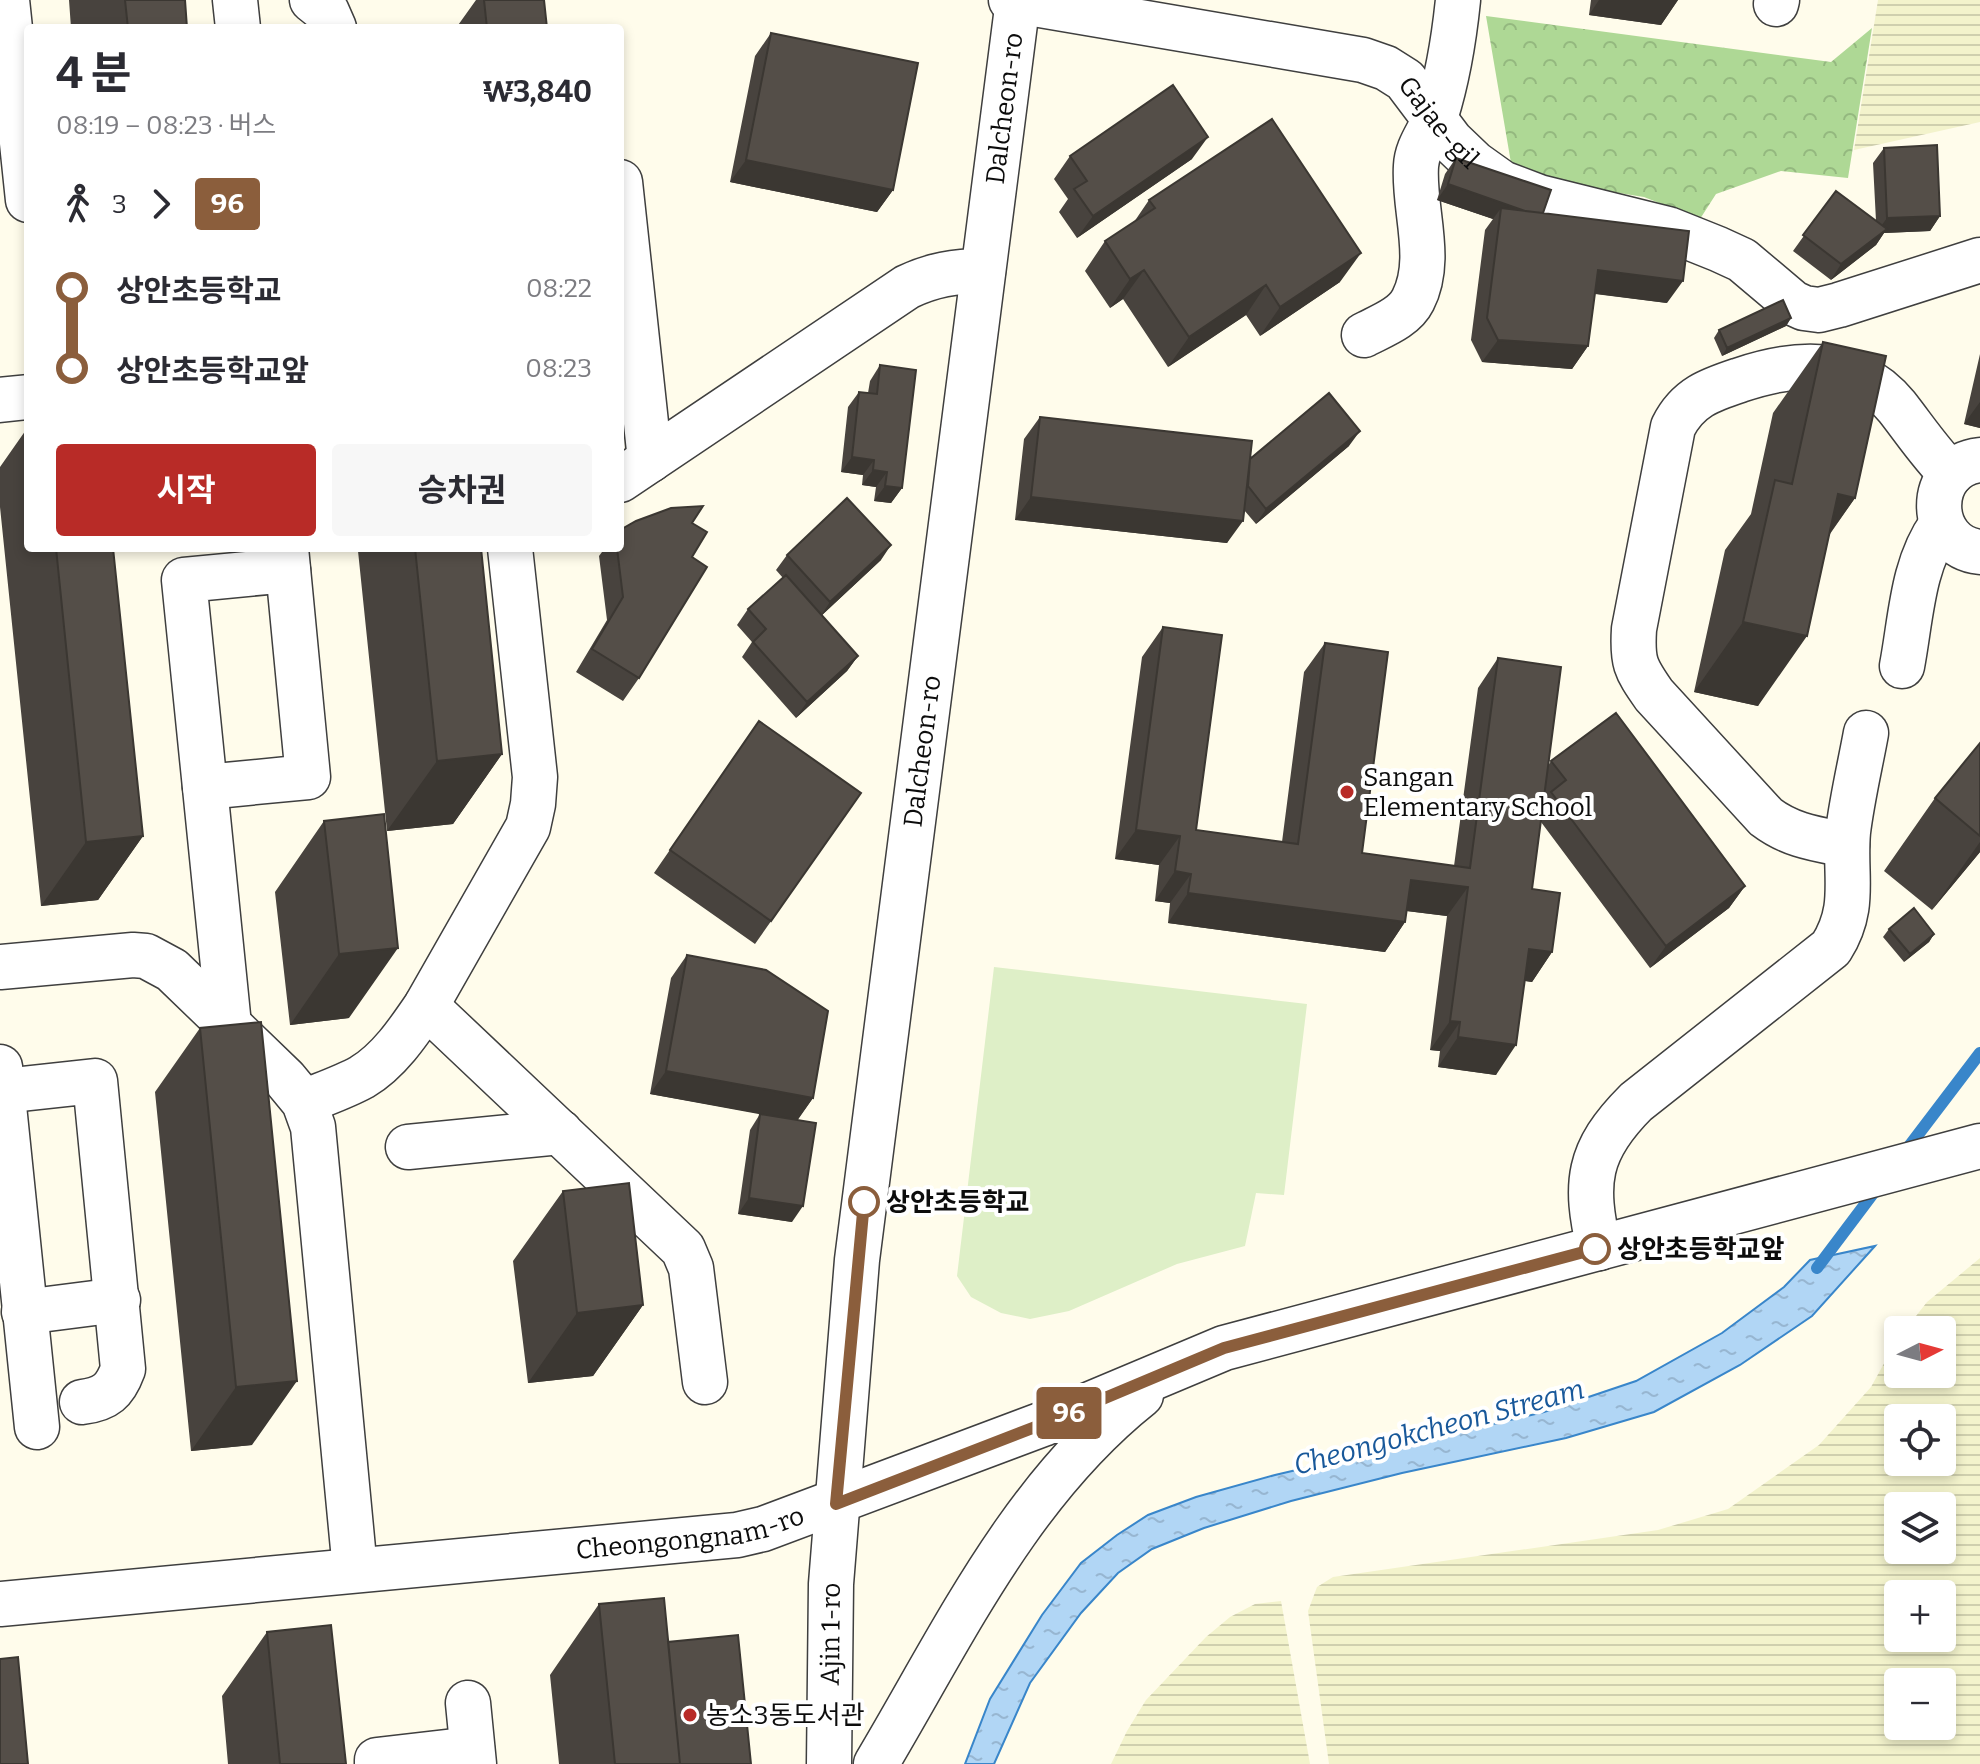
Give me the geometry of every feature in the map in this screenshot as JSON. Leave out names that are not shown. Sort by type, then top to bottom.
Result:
[{"type":"street","points":[[7,0],[7,62],[18,187]]},
{"type":"street","points":[[235,0],[238,24]]},
{"type":"street","points":[[312,0],[327,12],[332,24]]},
{"type":"street","name":"Gajae-gil","points":[[1016,0],[1363,60],[1386,68],[1405,80],[1451,141],[1502,183],[1539,197],[1668,229],[1718,249],[1753,267],[1782,294],[1804,308],[1819,310],[1839,305],[1980,260]]},
{"type":"street","name":"Dalcheon-ro","points":[[836,1504],[857,1260],[1016,0]]},
{"type":"street","points":[[1364,335],[1404,313],[1419,284],[1422,264],[1417,153],[1434,119],[1453,44],[1458,0]]},
{"type":"street","points":[[624,259],[635,470]]},
{"type":"street","points":[[635,470],[907,287],[930,276],[983,271]]},
{"type":"street","points":[[1847,845],[1802,836],[1782,829],[1766,817],[1654,695],[1639,674],[1632,655],[1634,629],[1673,427],[1680,412],[1705,391],[1770,369],[1823,366],[1850,372],[1873,384],[1896,406],[1933,456],[1965,467],[1939,494],[1938,509],[1941,525],[1949,538],[1961,547],[1980,552]]},
{"type":"street","points":[[0,400],[24,397]]},
{"type":"street","points":[[1902,666],[1921,561],[1941,525]]},
{"type":"street","points":[[304,1102],[365,1076],[387,1056],[426,1006],[528,827],[535,777],[510,552]]},
{"type":"street","points":[[205,787],[308,777],[287,559],[184,580],[229,1025]]},
{"type":"street","points":[[1599,1248],[1591,1216],[1589,1190],[1593,1167],[1603,1141],[1619,1118],[1831,948],[1843,929],[1848,906],[1847,845],[1851,810],[1866,733]]},
{"type":"street","points":[[0,967],[115,955],[146,956],[172,970],[285,1079],[304,1102],[313,1127],[355,1570]]},
{"type":"street","points":[[426,1006],[683,1249],[691,1268],[705,1382]]},
{"type":"street","points":[[37,1427],[1,1079],[95,1081],[123,1369],[112,1393],[99,1400],[82,1402]]},
{"type":"street","points":[[408,1147],[560,1132]]},
{"type":"street","name":"Cheongongnam-ro","points":[[0,1604],[737,1535],[787,1522],[836,1504],[1043,1424],[1224,1348],[1980,1146]]},
{"type":"street","points":[[24,1312],[118,1300]]},
{"type":"street","points":[[876,1764],[975,1592],[1036,1501],[1078,1452],[1121,1410],[1175,1367]]},
{"type":"street","name":"Ajin 1-ro","points":[[829,1764],[831,1584],[836,1504]]},
{"type":"street","points":[[377,1764],[377,1760],[473,1756],[468,1703]]},
{"type":"green space","points":[[1878,0],[1980,0],[1980,122],[1854,150]]},
{"type":"green space","points":[[1486,16],[1831,62],[1872,28],[1848,178],[1781,171],[1716,194],[1700,219],[1644,197],[1569,185],[1511,163]]},
{"type":"green space","points":[[994,967],[1307,1004],[1284,1195],[1256,1193],[1245,1246],[1177,1264],[1069,1311],[1030,1319],[1001,1313],[971,1297],[957,1276]]},
{"type":"green space","points":[[1980,1258],[1980,1764],[1329,1764],[1308,1611],[1317,1587],[1333,1577],[1658,1530],[1728,1509],[1819,1445],[1871,1387],[1884,1363],[1884,1388],[1956,1388],[1956,1316],[1916,1316],[1927,1302]]},
{"type":"green space","points":[[1281,1601],[1310,1764],[1111,1764],[1146,1700],[1206,1637],[1230,1617],[1255,1604]]},
{"type":"water","name":"Cheongokcheon Stream","points":[[1875,1246],[1812,1316],[1740,1365],[1654,1412],[1566,1438],[1402,1473],[1291,1501],[1204,1528],[1152,1549],[1118,1573],[1081,1613],[1030,1683],[994,1764],[965,1764],[990,1699],[1042,1615],[1081,1563],[1148,1515],[1196,1497],[1275,1475],[1544,1412],[1636,1381],[1722,1333],[1784,1287],[1810,1260]]},
{"type":"building","points":[[125,0],[185,0],[187,24],[128,24]]},
{"type":"building","points":[[484,0],[544,0],[547,24],[487,24]]},
{"type":"building","points":[[771,33],[918,63],[893,190],[746,160]]},
{"type":"building","points":[[1173,85],[1208,137],[1093,216],[1074,189],[1087,181],[1070,156]]},
{"type":"building","points":[[1272,119],[1361,253],[1280,307],[1266,285],[1189,337],[1144,270],[1130,279],[1105,241],[1155,208],[1149,200]]},
{"type":"building","points":[[1937,145],[1940,216],[1887,218],[1884,148]]},
{"type":"building","points":[[1456,158],[1551,190],[1543,213],[1525,211],[1448,184]]},
{"type":"building","points":[[1836,191],[1887,229],[1841,264],[1803,235]]},
{"type":"building","points":[[1501,208],[1689,231],[1683,281],[1598,270],[1588,346],[1498,340],[1487,318]]},
{"type":"building","points":[[1783,300],[1791,318],[1727,348],[1719,330]]},
{"type":"building","points":[[1823,342],[1886,356],[1855,498],[1838,494],[1807,636],[1743,622],[1775,480],[1792,484]]},
{"type":"building","points":[[880,365],[916,370],[902,488],[885,486],[887,472],[873,470],[874,460],[852,457],[859,392],[877,394]]},
{"type":"building","points":[[1329,393],[1360,431],[1266,509],[1248,486],[1250,459]]},
{"type":"building","points":[[1040,417],[1252,441],[1243,521],[1031,497]]},
{"type":"building","points":[[847,498],[891,545],[830,602],[787,555]]},
{"type":"building","points":[[703,506],[692,523],[707,532],[692,557],[707,567],[639,678],[592,649],[623,597],[617,552],[624,552],[624,528],[671,508]]},
{"type":"building","points":[[56,552],[113,552],[143,836],[86,842]]},
{"type":"building","points":[[415,552],[481,552],[502,754],[437,761]]},
{"type":"building","points":[[786,575],[858,656],[807,702],[753,642],[766,629],[748,609]]},
{"type":"building","points":[[1163,627],[1222,635],[1196,830],[1298,844],[1325,643],[1388,652],[1362,853],[1470,868],[1498,658],[1561,667],[1532,889],[1560,893],[1552,952],[1529,949],[1516,1045],[1458,1037],[1460,1022],[1450,1021],[1468,887],[1411,880],[1405,922],[1188,893],[1191,874],[1175,871],[1180,836],[1136,830]]},
{"type":"building","points":[[1616,713],[1745,886],[1666,946],[1551,792],[1566,780],[1551,761]]},
{"type":"building","points":[[759,721],[861,793],[771,921],[670,850]]},
{"type":"building","points":[[1980,743],[1980,836],[1935,798]]},
{"type":"building","points":[[384,814],[398,948],[339,954],[324,821]]},
{"type":"building","points":[[1914,908],[1934,934],[1910,954],[1889,929]]},
{"type":"building","points":[[687,955],[766,970],[828,1011],[813,1098],[666,1071]]},
{"type":"building","points":[[261,1022],[297,1381],[236,1387],[200,1028]]},
{"type":"building","points":[[760,1114],[816,1123],[803,1206],[749,1198]]},
{"type":"building","points":[[629,1183],[643,1305],[577,1313],[563,1191]]},
{"type":"building","points":[[664,1598],[680,1764],[615,1764],[599,1604]]},
{"type":"building","points":[[331,1625],[346,1764],[280,1764],[267,1632]]},
{"type":"building","name":"농소3동도서관","points":[[738,1635],[751,1764],[680,1764],[668,1642]]},
{"type":"building","points":[[18,1657],[28,1764],[0,1764],[0,1659]]},
{"type":"waterway","name":"Cheongokcheon Stream","points":[[1904,1153],[1980,1053]]},
{"type":"waterway","name":"Cheongokcheon Stream","points":[[1817,1268],[1878,1187]]},
{"type":"bus line","name":"96","points":[[864,1202],[836,1504],[1043,1424],[1224,1348],[1595,1249]]},
{"type":"place","name":"Sangan Elementary School","points":[[1347,792]]},
{"type":"place","name":"상안초등학교","points":[[864,1202]]},
{"type":"place","name":"상안초등학교앞","points":[[1595,1249]]},
{"type":"place","name":"농소3동도서관","points":[[690,1715]]}]
